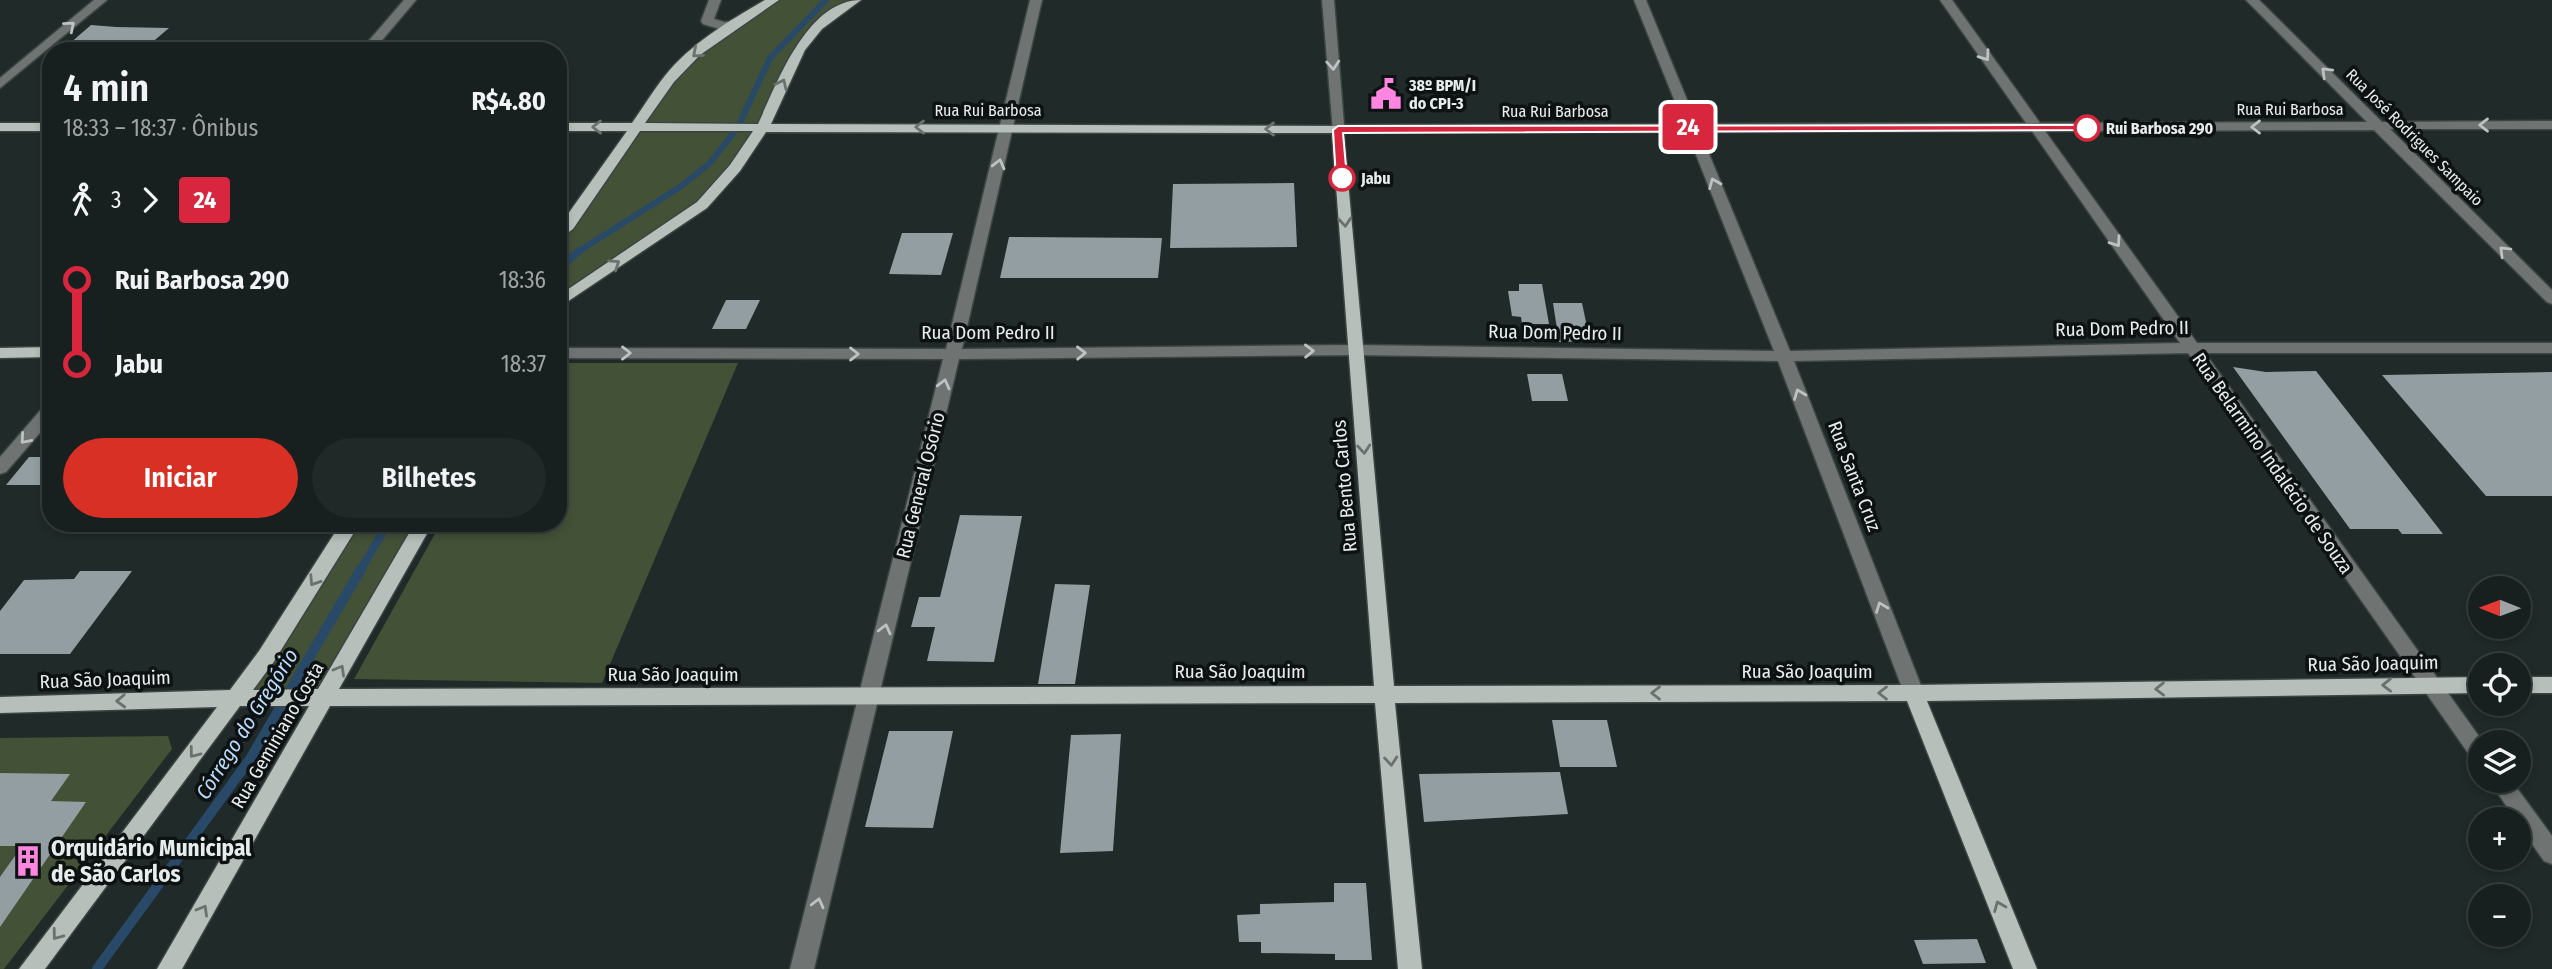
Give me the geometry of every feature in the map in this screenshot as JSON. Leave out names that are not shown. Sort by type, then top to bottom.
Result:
[{"type":"main road","points":[[567,227],[669,79],[696,52],[733,24],[773,0]]},
{"type":"main road","points":[[567,297],[702,205],[736,168],[799,49],[818,26],[855,0]]},
{"type":"main road","name":"Rua Rui Barbosa","points":[[567,127],[715,125],[1338,130]]},
{"type":"main road","points":[[0,127],[42,127]]},
{"type":"main road","name":"Rua Bento Carlos","points":[[1338,130],[1410,969]]},
{"type":"main road","points":[[0,353],[42,352]]},
{"type":"main road","points":[[31,969],[266,657],[345,532]]},
{"type":"main road","name":"Rua Geminiano Costa","points":[[169,969],[314,700],[418,532]]},
{"type":"main road","name":"Rua São Joaquim","points":[[0,705],[234,698],[314,700],[1385,693],[1914,693],[2468,685]]},
{"type":"main road","points":[[2531,685],[2552,685]]},
{"type":"main road","name":"Rua Santa Cruz","points":[[1914,693],[2025,969]]},
{"type":"street","points":[[50,42],[101,0]]},
{"type":"street","points":[[374,42],[410,0]]},
{"type":"street","points":[[715,0],[706,21],[723,26],[733,24]]},
{"type":"street","name":"Rua General Osório","points":[[802,969],[1008,127],[1036,0]]},
{"type":"street","name":"Rua Bento Carlos","points":[[1328,0],[1338,130]]},
{"type":"street","name":"Rua Santa Cruz","points":[[1640,0],[1784,356],[1914,693]]},
{"type":"street","name":"Rua Belarmino Indalécio de Souza","points":[[1946,0],[2468,737]]},
{"type":"street","name":"Rua José Rodrigues Sampaio","points":[[2252,0],[2552,299]]},
{"type":"street","points":[[0,84],[42,49]]},
{"type":"street","name":"Rua Rui Barbosa","points":[[1338,130],[2552,125]]},
{"type":"street","name":"Rua Dom Pedro II","points":[[567,353],[951,354],[1356,350],[1784,356],[2191,348],[2552,348]]},
{"type":"street","points":[[0,468],[42,419]]},
{"type":"street","points":[[2508,793],[2552,854]]},
{"type":"green space","points":[[773,0],[855,0],[818,26],[763,126],[702,205],[567,297],[567,223],[636,127],[696,52]]},
{"type":"green space","points":[[567,363],[738,363],[602,683],[354,679],[436,532],[567,532]]},
{"type":"green space","points":[[345,532],[419,532],[323,700],[235,698]]},
{"type":"green space","points":[[168,736],[172,749],[4,969],[0,969],[0,738]]},
{"type":"building","points":[[91,25],[169,28],[153,42],[71,42]]},
{"type":"building","points":[[1294,183],[1297,247],[1170,248],[1173,184]]},
{"type":"building","points":[[902,233],[953,233],[941,275],[889,274]]},
{"type":"building","points":[[1009,237],[1162,238],[1158,278],[1000,278]]},
{"type":"building","points":[[1519,284],[1542,284],[1549,324],[1522,324],[1521,317],[1512,316],[1508,291],[1519,291]]},
{"type":"building","points":[[726,300],[760,300],[746,329],[712,329]]},
{"type":"building","points":[[1553,303],[1582,303],[1590,341],[1559,342]]},
{"type":"building","points":[[2233,367],[2266,372],[2316,371],[2443,534],[2402,534],[2398,529],[2350,529]]},
{"type":"building","points":[[2552,372],[2552,496],[2486,496],[2382,375]]},
{"type":"building","points":[[1527,374],[1562,374],[1568,401],[1532,401]]},
{"type":"building","points":[[29,457],[42,457],[42,485],[6,485]]},
{"type":"building","points":[[960,515],[1022,516],[994,662],[927,661],[935,627],[911,627],[919,597],[940,597]]},
{"type":"building","points":[[80,571],[132,571],[70,654],[0,654],[0,611],[24,580],[74,579]]},
{"type":"building","points":[[1055,584],[1090,585],[1075,684],[1038,684]]},
{"type":"building","points":[[1552,720],[1607,720],[1617,767],[1560,767]]},
{"type":"building","points":[[889,731],[953,731],[933,828],[865,827]]},
{"type":"building","points":[[1121,734],[1113,851],[1060,853],[1071,735]]},
{"type":"building","points":[[1560,772],[1568,814],[1424,822],[1419,774]]},
{"type":"building","name":"Orquidário Municipal de São Carlos","points":[[0,773],[70,774],[51,801],[86,802],[0,927],[0,877],[22,846],[0,846]]},
{"type":"building","points":[[1334,883],[1366,883],[1372,960],[1335,960],[1335,954],[1261,953],[1261,942],[1239,942],[1237,915],[1260,914],[1260,904],[1334,902]]},
{"type":"building","points":[[1977,939],[1986,963],[1923,964],[1914,940]]},
{"type":"waterway","name":"Córrego do Gregório","points":[[579,251],[680,187],[710,163],[738,127],[770,58],[826,0]]},
{"type":"waterway","name":"Córrego do Gregório","points":[[567,261],[579,251]]},
{"type":"waterway","name":"Córrego do Gregório","points":[[360,571],[383,532]]},
{"type":"waterway","name":"Córrego do Gregório","points":[[97,969],[250,759],[361,569]]},
{"type":"bus line","name":"24","points":[[1342,178],[1338,130],[2087,128]]},
{"type":"place","name":"38º BPM/I do CPI-3","points":[[1386,94]]},
{"type":"place","name":"Rui Barbosa 290","points":[[2087,128]]},
{"type":"place","name":"Jabu","points":[[1342,178]]},
{"type":"place","name":"Orquidário Municipal de São Carlos","points":[[28,861]]}]
